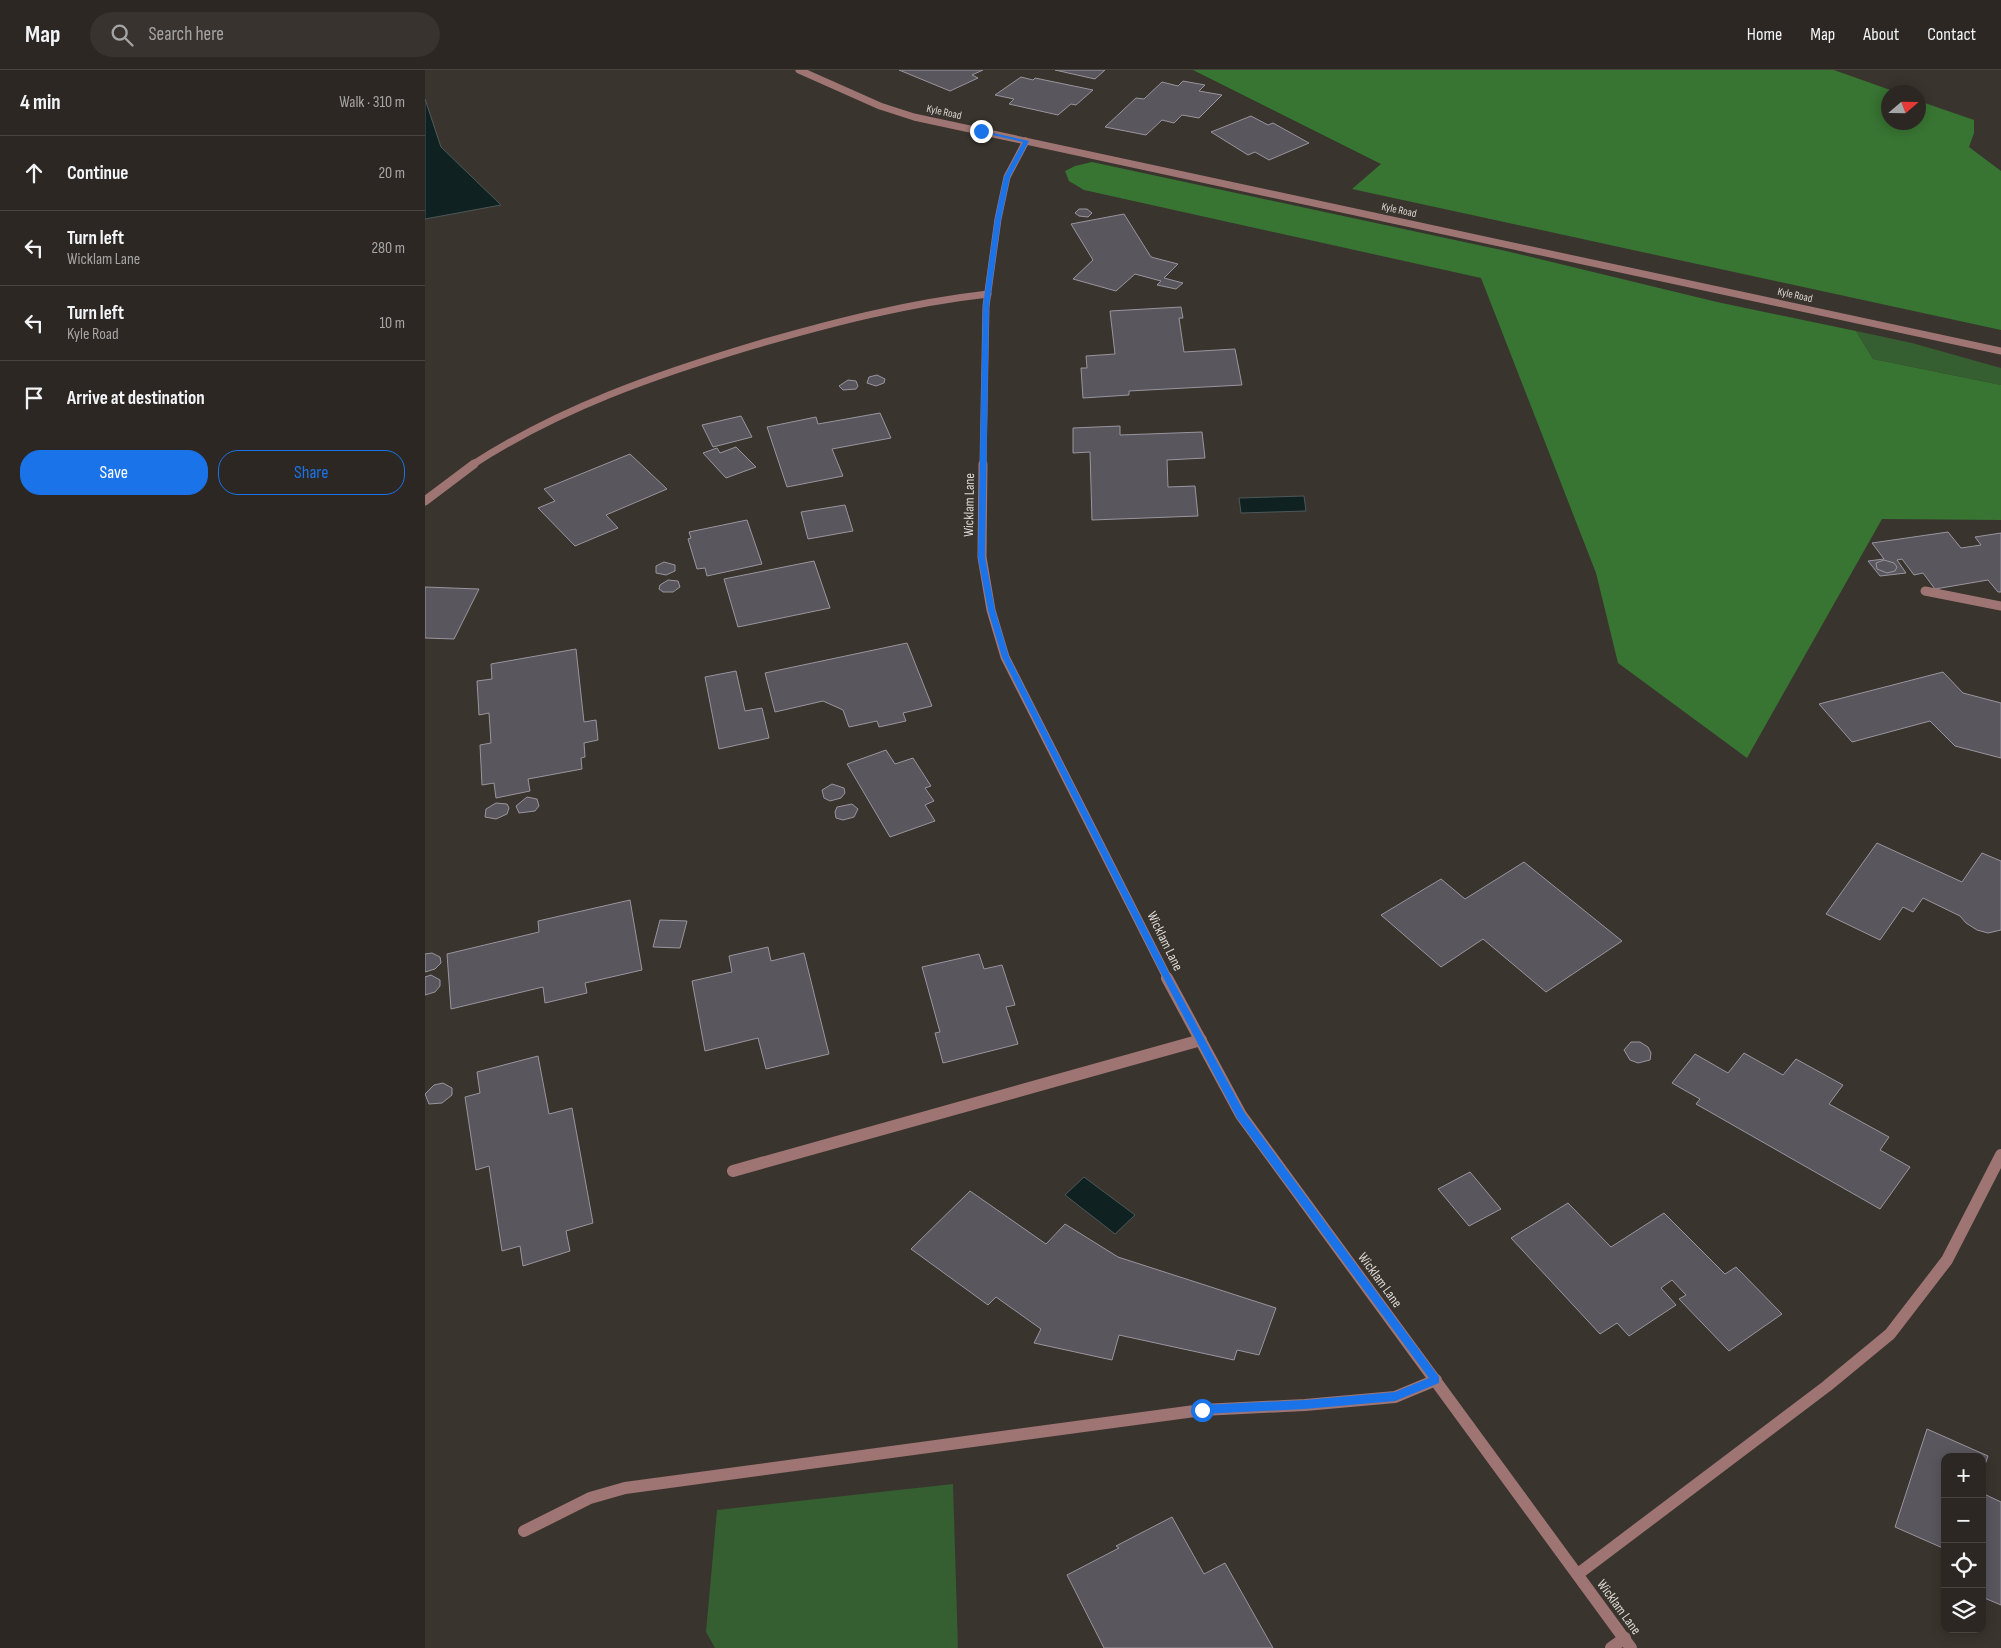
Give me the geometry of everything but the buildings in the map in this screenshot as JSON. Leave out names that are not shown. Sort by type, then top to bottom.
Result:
[{"type":"street","name":"Kyle Road","points":[[799,70],[880,106],[915,117],[2001,351]]},
{"type":"street","name":"Wicklam Lane","points":[[1026,141],[1007,177],[998,219],[986,306],[982,557],[991,610],[1005,657],[1241,1115],[1628,1643]]},
{"type":"street","points":[[425,501],[470,465],[514,437],[600,396],[720,355],[807,330],[920,302],[988,294]]},
{"type":"street","points":[[1925,591],[2001,606]]},
{"type":"street","points":[[733,1171],[1201,1040]]},
{"type":"street","points":[[1578,1574],[1827,1386],[1890,1334],[1947,1260],[2001,1155]]},
{"type":"street","points":[[524,1531],[590,1498],[625,1488],[919,1450],[1202,1410],[1305,1405],[1395,1397],[1436,1380]]},
{"type":"street","points":[[1611,1648],[1628,1643]]},
{"type":"green space","points":[[1193,70],[1834,70],[1881,87],[1881,130],[1926,130],[1926,103],[1974,120],[1974,133],[1969,147],[2001,171],[2001,330],[1352,189],[1381,164]]},
{"type":"green space","points":[[1092,162],[1506,251],[1717,302],[1856,331],[1873,359],[2001,385],[2001,520],[1882,519],[1747,758],[1618,663],[1596,573],[1481,278],[1084,190],[1069,181],[1065,171],[1075,166]]},
{"type":"green space","points":[[1856,331],[1912,343],[2001,368],[2001,385],[1873,359]]},
{"type":"green space","points":[[953,1484],[958,1648],[715,1648],[706,1632],[717,1510]]},
{"type":"shaded area","points":[[425,99],[441,147],[501,205],[425,219]]},
{"type":"shaded area","points":[[1304,496],[1306,511],[1241,513],[1239,498]]},
{"type":"shaded area","points":[[1084,1177],[1135,1215],[1115,1234],[1065,1195]]},
{"type":"route","points":[[981,131],[1026,141],[1007,177],[998,219],[986,306],[982,557],[991,610],[1005,657],[1104,848],[1168,979],[1241,1115],[1436,1380],[1395,1397],[1305,1405],[1202,1410]]}]
